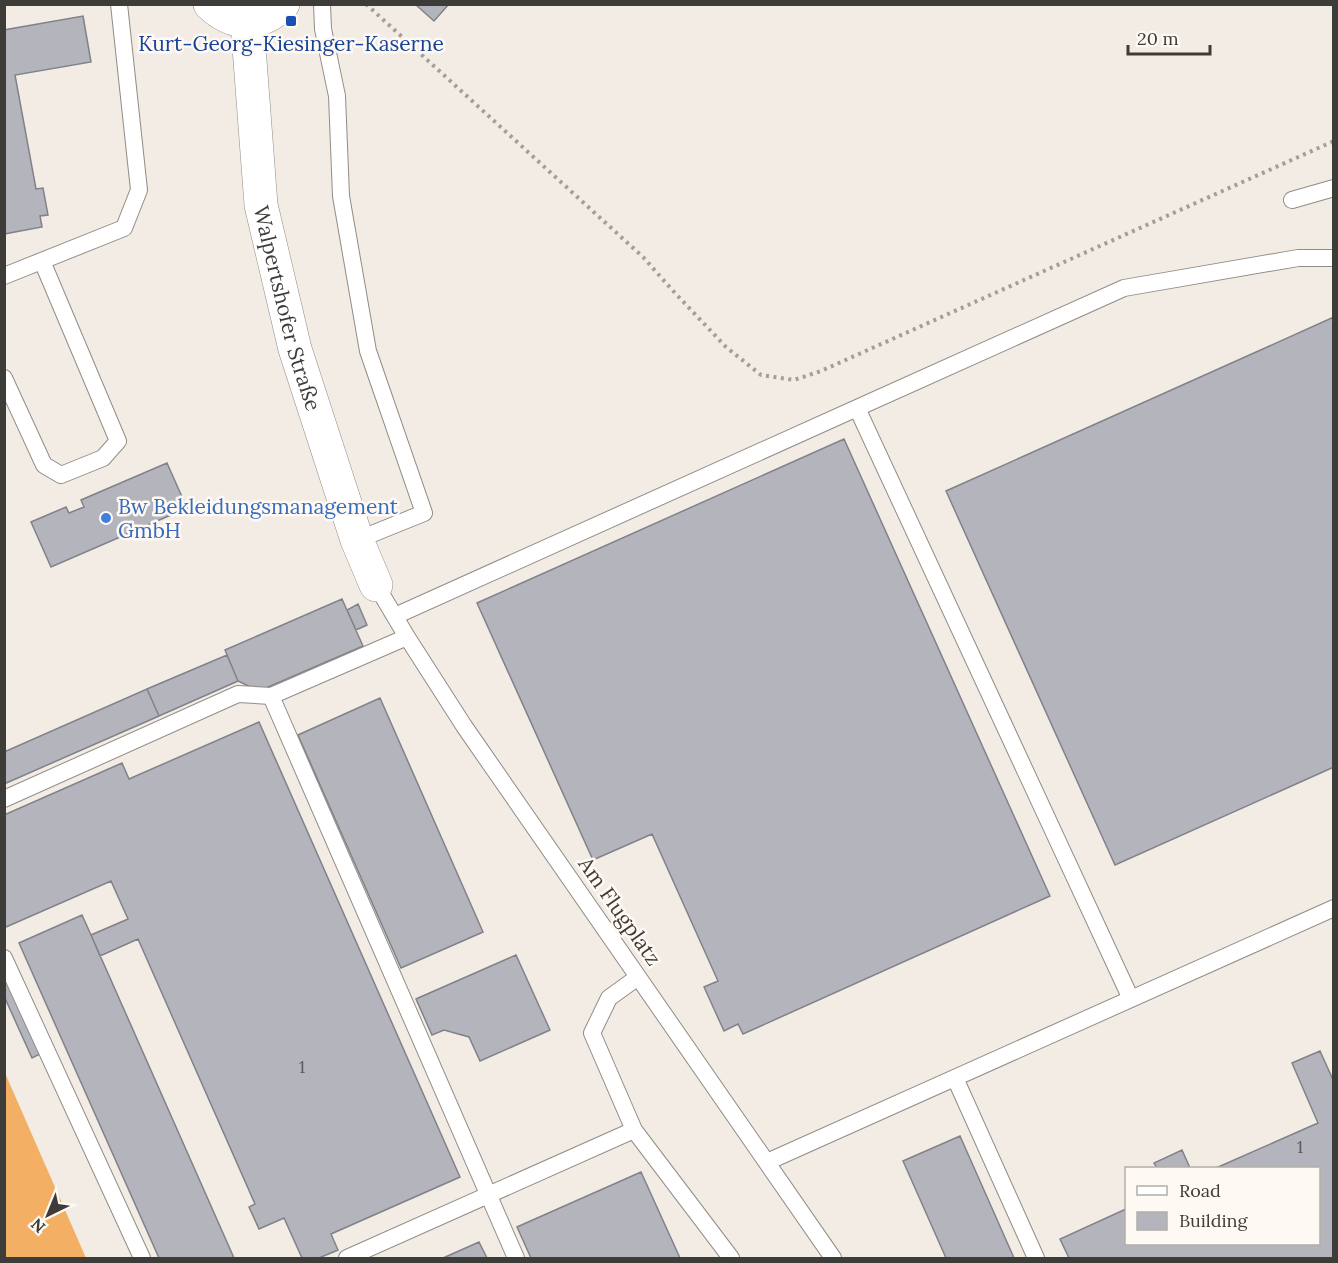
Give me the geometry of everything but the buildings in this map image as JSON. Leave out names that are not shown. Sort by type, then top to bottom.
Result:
[{"type":"street","points":[[210,4],[218,12],[232,19],[247,21],[262,19],[276,12],[283,4]]},
{"type":"street","name":"Walpertshofer Straße","points":[[247,21],[261,205],[295,349],[357,540],[376,585]]},
{"type":"lane","points":[[4,276],[123,228],[139,190],[119,4]]},
{"type":"lane","points":[[322,4],[323,29],[337,96],[341,196],[368,351],[424,513],[357,540]]},
{"type":"lane","points":[[1292,200],[1334,188]]},
{"type":"lane","points":[[395,616],[1124,288],[1298,258],[1334,258]]},
{"type":"lane","points":[[4,378],[44,465],[62,475],[103,458],[118,441],[42,261]]},
{"type":"lane","points":[[857,408],[1131,999]]},
{"type":"lane","name":"Am Flugplatz","points":[[376,585],[464,726],[833,1258]]},
{"type":"lane","points":[[4,799],[238,694],[271,696],[407,637]]},
{"type":"lane","points":[[271,696],[516,1258]]},
{"type":"lane","points":[[766,1162],[1334,908]]},
{"type":"lane","points":[[4,958],[142,1258]]},
{"type":"lane","points":[[638,977],[609,998],[592,1033],[634,1130],[731,1258]]},
{"type":"lane","points":[[955,1078],[1036,1258]]},
{"type":"lane","points":[[347,1258],[634,1130]]},
{"type":"path","points":[[366,4],[643,257],[726,347],[761,375],[795,380],[832,366],[1334,141]]},
{"type":"shaded area","points":[[5,1073],[86,1258],[5,1258]]},
{"type":"place","name":"Kurt-Georg-Kiesinger-Kaserne","points":[[291,21]]},
{"type":"place","name":"Bw Bekleidungsmanagement GmbH","points":[[106,518]]}]
